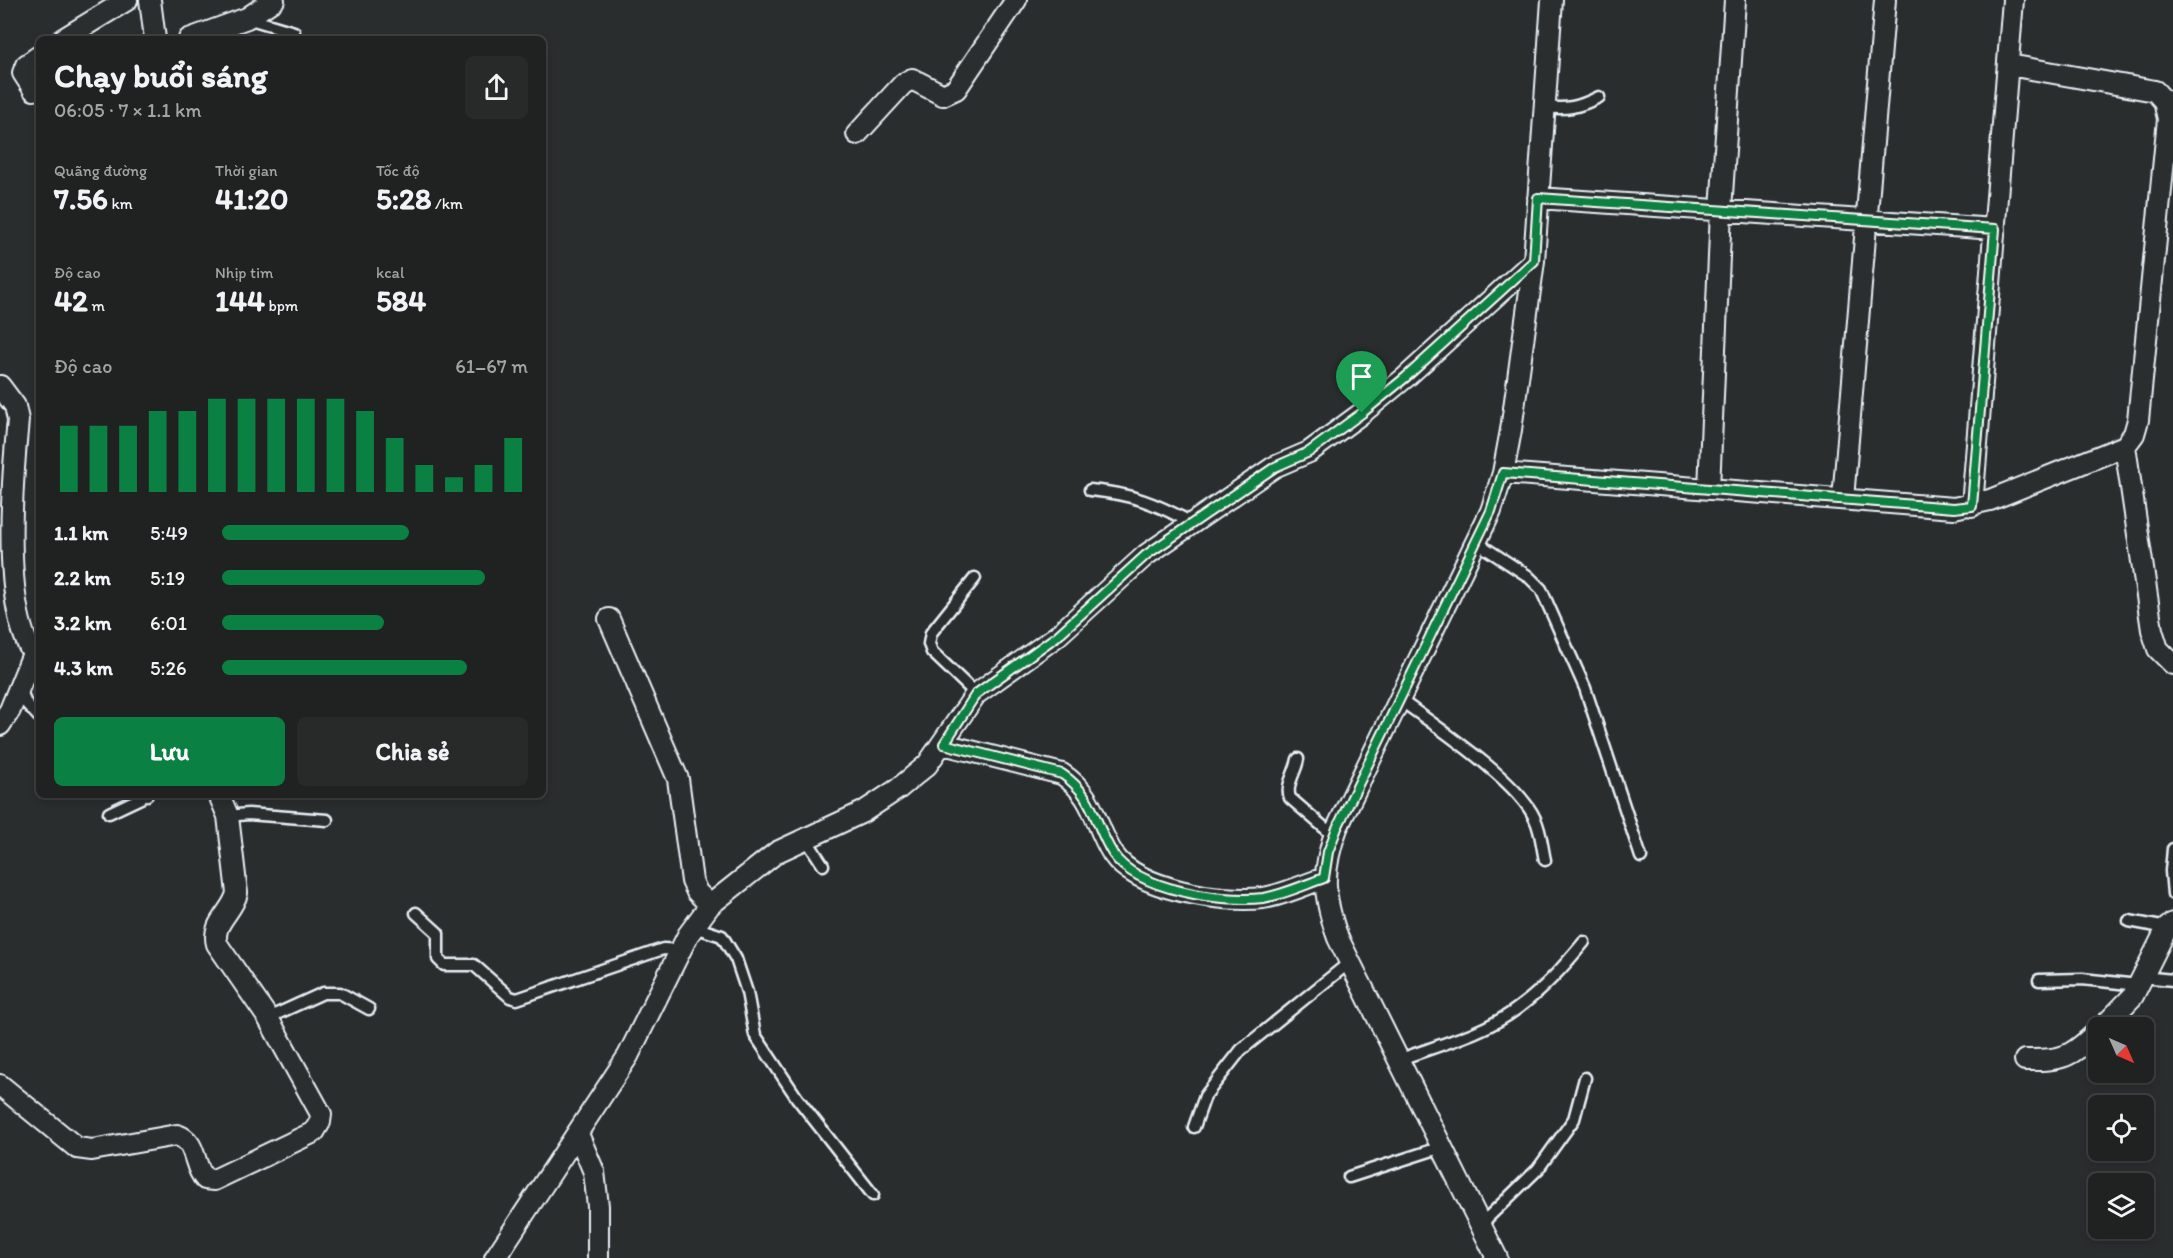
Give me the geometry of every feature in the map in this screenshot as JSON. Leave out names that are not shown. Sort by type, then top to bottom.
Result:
[{"type":"street","points":[[68,36],[127,0]]},
{"type":"street","points":[[150,0],[155,36]]},
{"type":"street","points":[[197,36],[247,18],[274,0]]},
{"type":"street","points":[[857,134],[903,84],[912,79],[943,95],[956,89],[1016,0]]},
{"type":"street","points":[[1497,1258],[1350,963],[1327,906],[1324,878],[1334,836],[1491,511],[1503,473],[1534,261],[1552,0]]},
{"type":"street","points":[[1709,489],[1721,210],[1735,0]]},
{"type":"street","points":[[1843,499],[1885,0]]},
{"type":"street","points":[[1972,506],[2013,0]]},
{"type":"street","points":[[34,90],[23,73],[26,65],[36,58]]},
{"type":"street","points":[[1503,473],[1954,508],[1972,506],[2125,446],[2134,434],[2138,420],[2171,120],[2164,101],[2155,91],[2009,65]]},
{"type":"street","points":[[1538,198],[1995,229]]},
{"type":"street","points":[[495,1258],[628,1056],[681,950],[710,905],[763,861],[882,801],[927,765],[944,744],[976,694],[1057,636],[1146,555],[1275,467],[1309,452],[1362,413],[1406,377],[1534,261]]},
{"type":"street","points":[[0,386],[15,406],[18,420],[6,544],[13,614],[21,638],[35,659],[10,710],[0,725]]},
{"type":"street","points":[[2125,446],[2152,630],[2158,649],[2173,664]]},
{"type":"street","points":[[609,619],[678,779],[692,881],[697,892],[710,905]]},
{"type":"street","points":[[944,744],[1062,774],[1077,783],[1086,795],[1114,854],[1143,880],[1164,888],[1245,900],[1266,898],[1324,878]]},
{"type":"street","points":[[0,1085],[77,1148],[92,1150],[177,1135],[186,1138],[191,1145],[200,1174],[205,1179],[214,1180],[314,1132],[320,1122],[321,1114],[268,1018],[217,944],[216,928],[235,902],[237,893],[228,816],[220,798]]},
{"type":"street","points":[[2113,1017],[2133,996],[2170,925]]},
{"type":"street","points":[[2025,1060],[2051,1061],[2066,1058],[2088,1041]]},
{"type":"street","points":[[578,1134],[594,1172],[598,1206],[598,1258]]},
{"type":"lane","points":[[247,18],[294,32]]},
{"type":"lane","points":[[1545,107],[1565,110],[1578,108],[1599,97]]},
{"type":"lane","points":[[1090,490],[1122,493],[1148,500],[1192,524]]},
{"type":"lane","points":[[1476,542],[1528,576],[1541,588],[1585,688],[1641,857]]},
{"type":"lane","points":[[975,578],[931,633],[929,644],[932,652],[976,694]]},
{"type":"lane","points":[[20,686],[26,702],[36,714]]},
{"type":"lane","points":[[1399,699],[1491,769],[1523,802],[1535,819],[1545,860]]},
{"type":"lane","points":[[1298,759],[1296,770],[1288,785],[1290,798],[1334,836]]},
{"type":"lane","points":[[110,813],[141,798]]},
{"type":"lane","points":[[228,816],[238,813],[327,820]]},
{"type":"lane","points":[[806,838],[823,865]]},
{"type":"lane","points":[[2173,849],[2171,871],[2173,894]]},
{"type":"lane","points":[[416,913],[438,933],[438,959],[444,965],[474,965],[510,997],[517,999],[663,949],[681,950]]},
{"type":"lane","points":[[2129,921],[2170,925]]},
{"type":"lane","points":[[694,927],[722,936],[736,959],[747,992],[755,1035],[797,1098],[873,1195]]},
{"type":"lane","points":[[1398,1060],[1475,1032],[1517,1010],[1554,978],[1584,942]]},
{"type":"lane","points":[[1194,1127],[1204,1096],[1240,1050],[1350,963]]},
{"type":"lane","points":[[2039,980],[2173,980]]},
{"type":"lane","points":[[268,1018],[323,993],[340,993],[369,1009]]},
{"type":"lane","points":[[1480,1225],[1538,1168],[1574,1119],[1585,1078]]},
{"type":"lane","points":[[1349,1177],[1442,1147]]},
{"type":"route","points":[[1538,198],[1995,229],[1972,506],[1954,508],[1503,473],[1491,511],[1337,828],[1328,852],[1324,878],[1266,898],[1245,900],[1164,888],[1143,880],[1114,854],[1086,795],[1077,783],[1062,774],[944,744],[976,694],[1057,636],[1146,555],[1275,467],[1309,452],[1362,413],[1406,377],[1534,261],[1538,198]]}]
